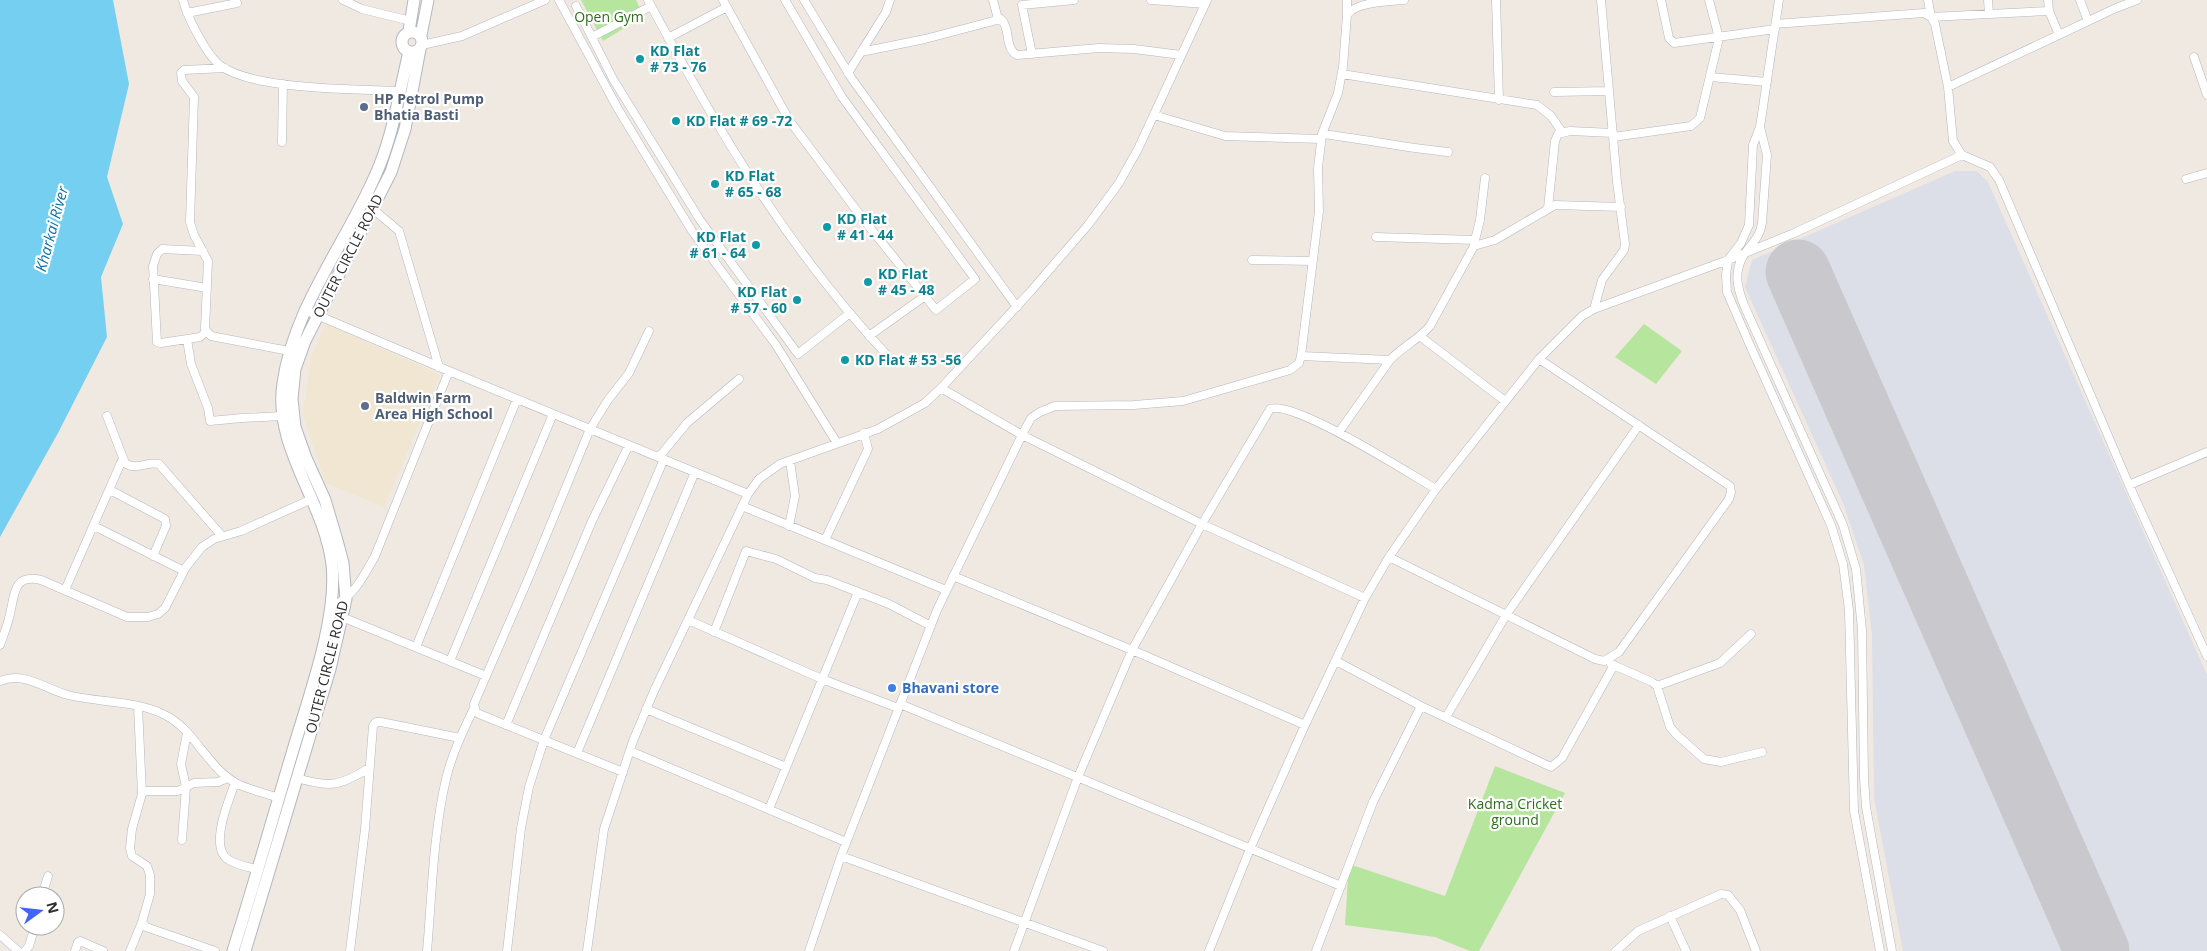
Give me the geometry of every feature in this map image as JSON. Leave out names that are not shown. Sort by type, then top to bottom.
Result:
[{"type":"main road","points":[[414,0],[410,26],[402,37],[402,42],[405,50],[418,45]]},
{"type":"main road","points":[[418,45],[428,0]]},
{"type":"main road","points":[[410,26],[418,32],[418,45]]},
{"type":"main road","name":"OUTER CIRCLE ROAD","points":[[233,951],[259,870],[309,696],[333,588],[332,564],[326,539],[291,448],[283,416],[282,386],[289,351],[305,310],[375,176],[384,152],[399,91],[418,45]]},
{"type":"main road","name":"OUTER CIRCLE ROAD","points":[[245,951],[330,669],[346,599],[343,562],[325,500],[306,458],[295,427],[292,399],[296,369],[305,341],[317,315],[391,172],[405,129],[418,45]]},
{"type":"street","points":[[183,0],[188,13],[213,58],[225,68],[246,76],[283,84],[399,91]]},
{"type":"street","points":[[343,0],[362,9],[410,26]]},
{"type":"street","points":[[418,45],[462,36],[545,0]]},
{"type":"street","points":[[559,0],[618,109],[692,231],[776,345],[837,443]]},
{"type":"street","points":[[668,38],[725,3],[789,120],[863,219],[936,310],[975,279],[842,97],[785,0]]},
{"type":"street","points":[[804,0],[848,73],[1016,307]]},
{"type":"street","points":[[848,73],[886,12],[890,0]]},
{"type":"street","points":[[993,0],[998,19]]},
{"type":"street","points":[[1032,54],[1022,5],[1074,0]]},
{"type":"street","points":[[587,951],[604,829],[630,751],[646,709],[748,494],[759,479],[780,464],[864,434],[897,419],[925,403],[1016,307],[1088,225],[1119,184],[1154,115],[1206,2],[1151,0]]},
{"type":"street","points":[[809,951],[840,856],[946,590],[1032,418],[1047,408],[1055,406],[1134,405],[1183,401],[1290,370],[1299,364],[1302,356],[1319,211],[1318,168],[1321,137],[1338,93],[1342,74],[1347,15],[1346,0]]},
{"type":"street","points":[[1347,15],[1350,10],[1361,6],[1404,0]]},
{"type":"street","points":[[1496,0],[1499,100]]},
{"type":"street","points":[[1594,309],[1602,280],[1624,250],[1625,244],[1601,0]]},
{"type":"street","points":[[1660,0],[1671,42],[1680,44],[1776,26],[1924,14],[1930,17],[1935,24],[1948,87],[1953,141],[1962,154],[1990,167],[1999,180],[2129,485],[2207,656]]},
{"type":"street","points":[[1548,208],[1555,141],[1558,134],[1562,132],[1613,135],[1691,126],[1700,118],[1719,38],[1709,0]]},
{"type":"street","points":[[1779,0],[1760,127],[1753,145],[1749,225],[1741,243],[1728,260],[1726,284],[1730,301],[1831,525],[1843,564],[1849,610],[1854,812],[1880,951]]},
{"type":"street","points":[[1928,0],[1930,17]]},
{"type":"street","points":[[1988,0],[1989,14]]},
{"type":"street","points":[[2048,0],[2049,12],[2059,35]]},
{"type":"street","points":[[2080,0],[2088,22]]},
{"type":"street","points":[[1948,87],[2088,22],[2116,4],[2137,0]]},
{"type":"street","points":[[188,13],[237,3]]},
{"type":"street","points":[[592,37],[649,3],[753,182],[786,232],[850,313],[887,355]]},
{"type":"street","points":[[576,6],[613,79],[700,220],[798,354],[850,313]]},
{"type":"street","points":[[1930,17],[2049,12]]},
{"type":"street","points":[[861,52],[925,39],[998,19],[1004,20],[1013,53],[1017,55],[1099,48],[1134,49],[1181,55]]},
{"type":"street","points":[[2194,57],[2207,95]]},
{"type":"street","points":[[203,251],[165,249],[159,251],[153,266],[157,342],[200,337],[206,332],[208,261],[203,251],[194,235],[190,222],[194,97],[182,81],[180,73],[184,70],[225,68]]},
{"type":"street","points":[[1342,74],[1537,105],[1551,116],[1562,132]]},
{"type":"street","points":[[1711,77],[1767,82]]},
{"type":"street","points":[[282,142],[283,84]]},
{"type":"street","points":[[1554,92],[1609,91]]},
{"type":"street","points":[[1154,115],[1225,136],[1321,137],[1374,140],[1408,148],[1448,152]]},
{"type":"street","points":[[1760,127],[1766,155],[1762,223],[1756,241],[1745,254],[1737,270],[1739,290],[1843,525],[1856,569],[1862,630],[1866,807],[1892,951]]},
{"type":"street","points":[[1209,951],[1250,849],[1305,725],[1365,598],[1389,557],[1436,489],[1539,359],[1582,316],[1594,309],[1745,254],[1792,234],[1962,154]]},
{"type":"street","points":[[2186,179],[2207,173]]},
{"type":"street","points":[[1339,432],[1390,360],[1396,353],[1420,337],[1433,320],[1474,243],[1480,220],[1485,178]]},
{"type":"street","points":[[1376,237],[1474,243],[1495,240],[1555,205],[1621,207]]},
{"type":"street","points":[[373,209],[399,231],[439,367]]},
{"type":"street","points":[[1252,260],[1313,261]]},
{"type":"street","points":[[153,279],[207,288]]},
{"type":"street","points":[[869,336],[924,296]]},
{"type":"street","points":[[305,310],[748,494]]},
{"type":"street","points":[[427,951],[439,821],[446,779],[460,738],[590,429],[608,400],[629,373],[649,331]]},
{"type":"street","points":[[206,332],[211,336],[289,351]]},
{"type":"street","points":[[1420,337],[1505,401]]},
{"type":"street","points":[[187,339],[191,364],[208,408],[210,422],[283,416]]},
{"type":"street","points":[[1302,356],[1390,360]]},
{"type":"street","points":[[1539,359],[1724,481],[1730,486],[1732,492],[1729,499],[1619,652],[1604,661]]},
{"type":"street","points":[[330,608],[346,599],[360,582],[375,556],[448,371]]},
{"type":"street","points":[[507,951],[520,828],[529,787],[544,740],[662,458],[687,423],[739,379]]},
{"type":"street","points":[[941,388],[1022,435],[1202,524],[1365,598]]},
{"type":"street","points":[[416,648],[517,399]]},
{"type":"street","points":[[1014,951],[1078,777],[1132,650],[1202,524],[1270,409],[1281,408],[1339,432],[1436,489]]},
{"type":"street","points":[[450,661],[553,414]]},
{"type":"street","points":[[107,416],[125,462],[133,467],[152,463],[159,464],[222,536]]},
{"type":"street","points":[[1446,717],[1506,615],[1639,425]]},
{"type":"street","points":[[825,540],[868,448],[864,434]]},
{"type":"street","points":[[506,725],[592,521],[629,445]]},
{"type":"street","points":[[2129,485],[2207,452]]},
{"type":"street","points":[[65,590],[123,458]]},
{"type":"street","points":[[789,526],[795,496],[790,460]]},
{"type":"street","points":[[578,753],[695,472]]},
{"type":"street","points":[[110,490],[165,519],[166,526],[153,556]]},
{"type":"street","points":[[0,645],[9,618],[12,596],[22,581],[28,578],[41,580],[127,617],[148,617],[158,614],[166,608],[184,571],[202,546],[222,536],[242,531],[312,499]]},
{"type":"street","points":[[742,506],[946,590]]},
{"type":"street","points":[[94,526],[184,571]]},
{"type":"street","points":[[714,632],[746,551],[776,559],[816,578],[889,604],[931,626]]},
{"type":"street","points":[[1389,557],[1595,659],[1614,665],[1652,682],[1657,686],[1670,727],[1676,735],[1704,759],[1711,762],[1721,762],[1762,752]]},
{"type":"street","points":[[953,576],[1132,650],[1305,725]]},
{"type":"street","points":[[768,809],[858,592]]},
{"type":"street","points":[[342,617],[486,676]]},
{"type":"street","points":[[688,620],[822,679],[899,706],[1078,777],[1340,886]]},
{"type":"street","points":[[1657,686],[1708,669],[1720,663],[1751,634]]},
{"type":"street","points":[[1336,661],[1421,706],[1551,767],[1562,758],[1614,665]]},
{"type":"street","points":[[0,681],[21,677],[65,694],[90,700],[138,706],[165,714],[179,724],[232,780],[279,798]]},
{"type":"street","points":[[130,951],[142,922],[150,894],[150,875],[147,866],[132,856],[130,848],[132,829],[142,791],[138,706]]},
{"type":"street","points":[[1316,951],[1373,802],[1421,706]]},
{"type":"street","points":[[474,708],[479,714],[623,772]]},
{"type":"street","points":[[646,709],[786,767]]},
{"type":"street","points":[[350,951],[365,829],[372,730],[376,722],[460,738]]},
{"type":"street","points":[[182,840],[186,787],[181,769],[187,733]]},
{"type":"street","points":[[630,751],[846,842]]},
{"type":"street","points":[[297,778],[323,786],[348,781],[369,768]]},
{"type":"street","points":[[142,791],[172,792],[201,782],[232,780]]},
{"type":"street","points":[[232,780],[221,824],[220,840],[223,851],[230,861],[259,870]]},
{"type":"street","points":[[840,856],[1103,951]]},
{"type":"street","points":[[45,886],[48,876]]},
{"type":"street","points":[[1616,951],[1638,931],[1721,894],[1728,895],[1740,910],[1756,951]]},
{"type":"street","points":[[1670,916],[1686,951]]},
{"type":"street","points":[[142,922],[146,927],[215,951]]},
{"type":"street","points":[[0,935],[18,951]]},
{"type":"street","points":[[25,951],[29,946],[32,936]]},
{"type":"street","points":[[75,951],[80,941],[103,951]]},
{"type":"shaded area","points":[[1955,171],[1977,171],[1988,182],[2207,675],[2207,951],[1903,951],[1874,798],[1872,635],[1864,565],[1843,503],[1745,287],[1752,260]]},
{"type":"shaded area","points":[[326,324],[440,375],[384,507],[326,483],[303,415],[311,357]]},
{"type":"green space","name":"Open Gym","points":[[581,0],[636,0],[644,16],[603,41]]},
{"type":"green space","points":[[1644,324],[1682,351],[1656,384],[1615,357]]},
{"type":"green space","name":"Kadma Cricket ground","points":[[1495,766],[1565,793],[1479,951],[1470,951],[1435,937],[1345,925],[1349,864],[1445,896]]},
{"type":"water","name":"Kharkai River","points":[[0,0],[113,0],[129,84],[107,177],[123,224],[101,277],[107,337],[58,433],[0,537]]},
{"type":"runway","points":[[1798,272],[2097,951]]},
{"type":"place","name":"KD Flat # 73 - 76","points":[[640,59]]},
{"type":"place","name":"HP Petrol Pump Bhatia Basti","points":[[364,107]]},
{"type":"place","name":"KD Flat # 69 -72","points":[[676,121]]},
{"type":"place","name":"KD Flat # 65 - 68","points":[[715,184]]},
{"type":"place","name":"KD Flat # 41 - 44","points":[[827,227]]},
{"type":"place","name":"KD Flat # 61 - 64","points":[[756,245]]},
{"type":"place","name":"KD Flat # 45 - 48","points":[[868,282]]},
{"type":"place","name":"KD Flat # 57 - 60","points":[[797,300]]},
{"type":"place","name":"KD Flat # 53 -56","points":[[845,360]]},
{"type":"place","name":"Baldwin Farm Area High School","points":[[365,406]]},
{"type":"place","name":"Bhavani store","points":[[892,688]]}]
